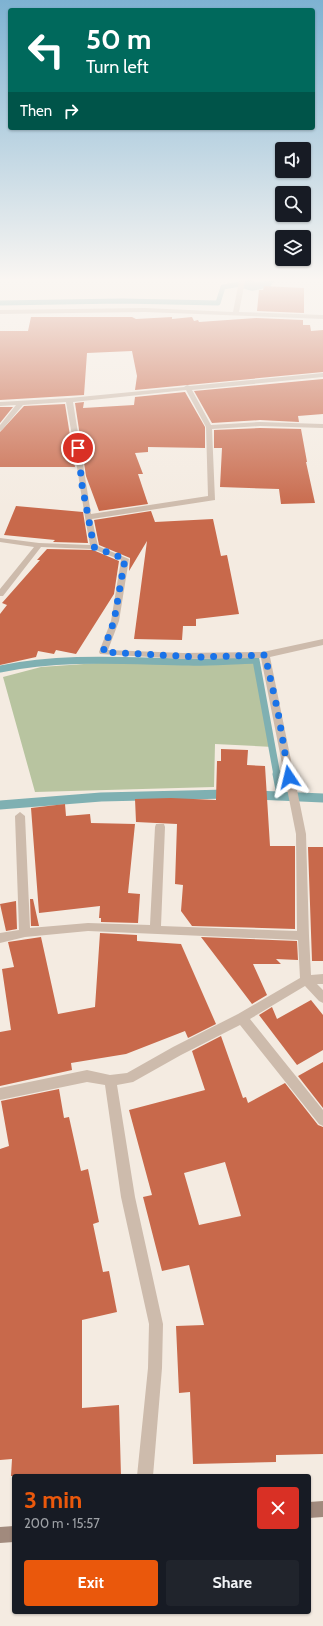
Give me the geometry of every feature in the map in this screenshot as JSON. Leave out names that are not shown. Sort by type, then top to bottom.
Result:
[{"type":"main road","points":[[311,1510],[323,1509]]},
{"type":"main road","points":[[0,1535],[12,1534]]},
{"type":"street","points":[[0,404],[69,400],[187,387],[323,375]]},
{"type":"street","points":[[89,517],[212,498],[209,427],[187,387]]},
{"type":"street","points":[[69,400],[78,448],[82,485],[94,547]]},
{"type":"street","points":[[0,429],[20,404]]},
{"type":"street","points":[[209,427],[260,424],[323,426]]},
{"type":"street","points":[[0,540],[38,545],[94,547],[125,559],[114,621],[103,652],[199,657],[265,655],[308,644],[323,642]]},
{"type":"street","points":[[0,594],[38,545]]},
{"type":"street","points":[[265,655],[301,834],[303,936],[306,980],[323,998]]},
{"type":"street","points":[[20,816],[25,933]]},
{"type":"street","points":[[155,930],[160,827]]},
{"type":"street","points":[[0,938],[25,933],[88,927],[303,936]]},
{"type":"street","points":[[0,1094],[87,1076],[110,1080],[129,1078],[177,1051],[242,1018],[306,980],[323,979]]},
{"type":"street","points":[[242,1018],[323,1120]]},
{"type":"street","points":[[110,1080],[128,1197],[156,1324],[155,1368],[144,1474]]},
{"type":"green space","points":[[98,663],[254,663],[273,747],[215,744],[214,787],[35,792],[3,677],[41,667]]},
{"type":"building","points":[[0,357],[87,357],[84,395],[0,400]]},
{"type":"building","points":[[133,357],[323,357],[323,372],[135,390],[137,376]]},
{"type":"building","points":[[323,379],[323,414],[298,416],[299,422],[260,420],[212,423],[194,391]]},
{"type":"building","points":[[185,392],[205,427],[205,448],[148,447],[148,452],[135,453],[143,474],[138,474],[148,504],[99,511],[86,476],[75,403],[84,402],[83,408],[134,405],[135,397]]},
{"type":"building","points":[[65,404],[75,467],[0,467],[0,432],[24,406]]},
{"type":"building","points":[[0,407],[13,407],[0,423]]},
{"type":"building","points":[[260,428],[301,429],[306,462],[315,503],[281,504],[279,489],[220,487],[222,448],[214,448],[214,430]]},
{"type":"building","points":[[16,506],[83,512],[88,543],[53,542],[55,540],[4,535]]},
{"type":"building","points":[[151,511],[155,522],[213,519],[221,556],[227,555],[239,614],[196,619],[196,626],[183,626],[182,640],[134,639],[147,541],[129,571],[130,558],[99,545],[94,520]]},
{"type":"building","points":[[47,549],[93,550],[119,561],[114,594],[76,654],[56,650],[54,654],[38,651],[36,657],[0,665],[0,614],[7,605],[2,603],[40,560],[37,560]]},
{"type":"building","points":[[221,749],[248,750],[247,765],[265,766],[270,846],[295,846],[295,929],[192,926],[181,911],[183,885],[175,884],[177,824],[136,822],[135,799],[171,798],[216,800],[217,761],[221,761]]},
{"type":"building","points":[[65,804],[66,816],[90,814],[91,823],[135,824],[128,893],[140,894],[138,923],[101,922],[101,918],[99,918],[100,906],[39,913],[31,808]]},
{"type":"building","points":[[308,847],[323,847],[323,961],[312,961]]},
{"type":"building","points":[[30,899],[33,899],[39,926],[31,926]]},
{"type":"building","points":[[16,901],[17,929],[6,931],[0,904]]},
{"type":"building","points":[[100,933],[137,935],[137,941],[181,944],[216,1024],[188,1038],[185,1031],[126,1054],[71,1063],[72,1070],[0,1086],[0,1032],[11,1030],[2,969],[14,967],[8,942],[41,937],[58,1014],[95,1007]]},
{"type":"building","points":[[201,937],[297,941],[298,960],[276,959],[281,964],[253,964],[267,995],[252,1004]]},
{"type":"building","points":[[311,1000],[323,1015],[323,1050],[297,1065],[259,1015],[272,1007],[277,1019]]},
{"type":"building","points":[[221,1036],[243,1098],[246,1097],[248,1103],[285,1083],[318,1125],[323,1127],[323,1454],[276,1455],[276,1462],[193,1464],[190,1392],[179,1393],[176,1326],[204,1325],[189,1265],[162,1271],[143,1197],[152,1195],[129,1110],[205,1090],[192,1051]],"holes":[[[225,1162],[241,1216],[199,1225],[184,1173]]]},
{"type":"building","points":[[323,1062],[323,1108],[298,1076]]},
{"type":"building","points":[[59,1089],[64,1118],[69,1117],[81,1171],[88,1169],[99,1222],[93,1224],[103,1272],[109,1271],[117,1312],[82,1320],[82,1408],[119,1405],[121,1474],[12,1474],[11,1476],[12,1459],[0,1460],[0,1149],[9,1146],[1,1101]]},
{"type":"waterway","points":[[0,669],[47,662],[94,660],[206,662],[256,660],[277,775]]},
{"type":"waterway","points":[[277,774],[281,795]]},
{"type":"waterway","points":[[0,805],[101,797],[227,794]]},
{"type":"waterway","points":[[256,795],[323,798]]},
{"type":"route","points":[[78,448],[82,485],[94,547],[125,559],[114,621],[103,652],[155,656],[199,657],[265,655],[278,712],[289,777]]}]
